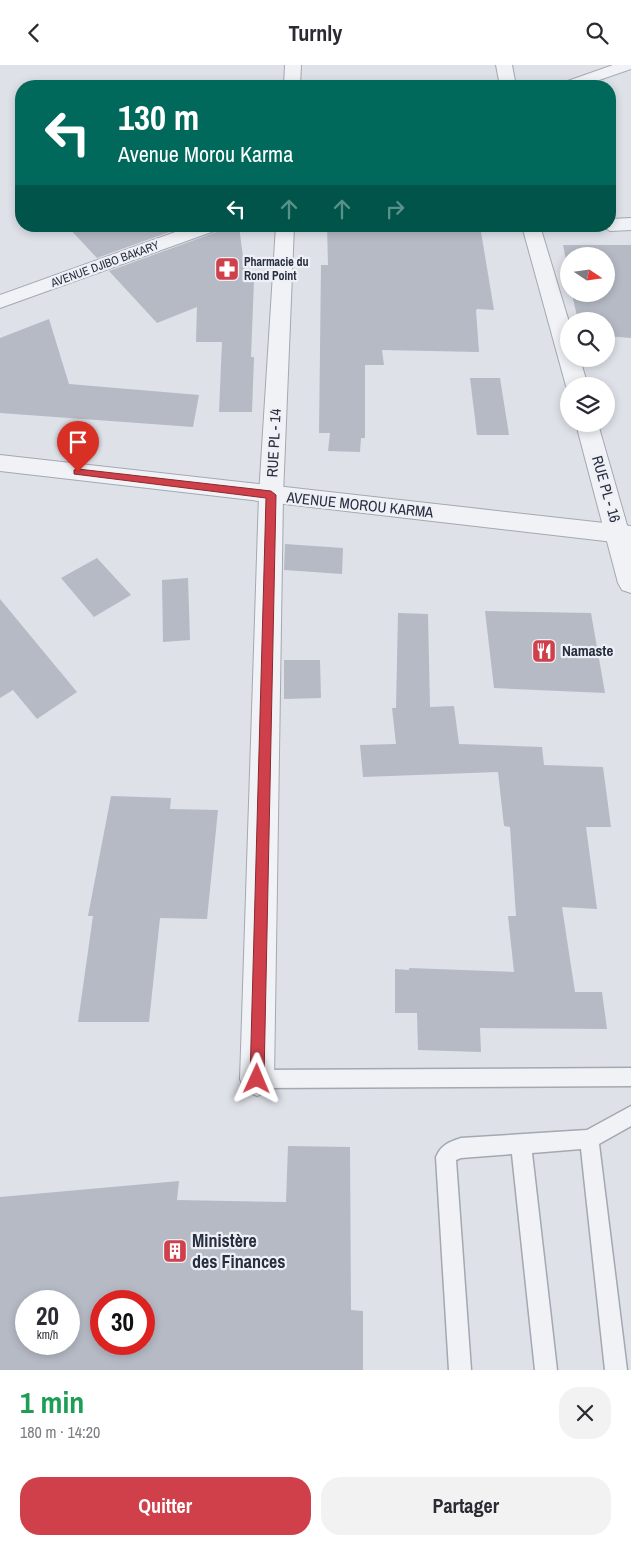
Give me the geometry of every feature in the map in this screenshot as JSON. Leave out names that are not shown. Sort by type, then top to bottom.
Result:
[{"type":"street","points":[[292,80],[293,65]]},
{"type":"street","points":[[504,65],[507,80]]},
{"type":"street","points":[[585,80],[628,65]]},
{"type":"street","points":[[616,225],[631,224]]},
{"type":"street","name":"AVENUE DJIBO BAKARY","points":[[0,302],[193,232]]},
{"type":"street","name":"RUE PL - 14","points":[[257,1079],[271,495],[285,232]]},
{"type":"street","points":[[533,232],[574,377]]},
{"type":"street","name":"RUE PL - 16","points":[[590,432],[625,534],[631,583]]},
{"type":"street","name":"AVENUE MOROU KARMA","points":[[0,463],[625,534]]},
{"type":"lane","points":[[257,1079],[631,1077]]},
{"type":"lane","points":[[460,1370],[446,1157],[451,1151],[461,1148],[590,1139],[631,1116]]},
{"type":"lane","points":[[590,1139],[616,1370]]},
{"type":"lane","points":[[521,1144],[546,1370]]},
{"type":"building","points":[[73,232],[169,232],[97,258]]},
{"type":"building","points":[[216,232],[240,232],[246,280],[254,280],[251,357],[254,357],[252,412],[219,412],[222,342],[196,342],[197,307],[157,323],[109,271]]},
{"type":"building","points":[[327,232],[481,232],[494,310],[477,309],[476,311],[479,352],[382,350],[384,365],[365,365],[365,438],[361,438],[360,452],[328,451],[330,433],[319,433],[321,265],[328,265]]},
{"type":"building","points":[[563,245],[631,245],[631,338],[615,337],[615,312],[576,312],[574,303],[615,303],[615,247],[563,247]]},
{"type":"building","points":[[49,319],[69,384],[199,395],[193,427],[0,413],[0,338]]},
{"type":"building","points":[[470,378],[500,378],[509,435],[477,435]]},
{"type":"building","points":[[285,544],[343,548],[342,574],[284,570]]},
{"type":"building","points":[[97,558],[131,595],[94,617],[61,578]]},
{"type":"building","points":[[188,578],[190,640],[163,642],[162,580]]},
{"type":"building","points":[[0,599],[77,692],[37,719],[13,690],[0,698]]},
{"type":"building","name":"Namaste","points":[[485,611],[591,613],[605,693],[494,688]]},
{"type":"building","points":[[398,613],[428,614],[430,707],[454,706],[459,744],[542,747],[544,765],[603,767],[611,827],[586,827],[597,909],[562,907],[575,992],[602,992],[607,1029],[480,1028],[481,1052],[418,1050],[417,1013],[395,1013],[395,969],[514,972],[508,916],[516,916],[510,827],[504,826],[498,772],[363,777],[360,745],[396,744],[392,708],[396,708]]},
{"type":"building","points":[[284,660],[320,660],[321,698],[284,699]]},
{"type":"building","points":[[111,796],[171,798],[170,809],[218,810],[207,919],[160,918],[149,1022],[78,1022],[93,916],[88,916]]},
{"type":"building","name":"Ministère des Finances","points":[[288,1146],[350,1147],[351,1310],[363,1311],[363,1370],[0,1370],[0,1197],[179,1181],[177,1200],[286,1202]]},
{"type":"place","name":"Pharmacie du Rond Point","points":[[227,269]]},
{"type":"place","name":"Namaste","points":[[544,651]]},
{"type":"place","name":"Ministère des Finances","points":[[175,1251]]},
{"type":"route","points":[[78,472],[271,495],[257,1079]]}]
